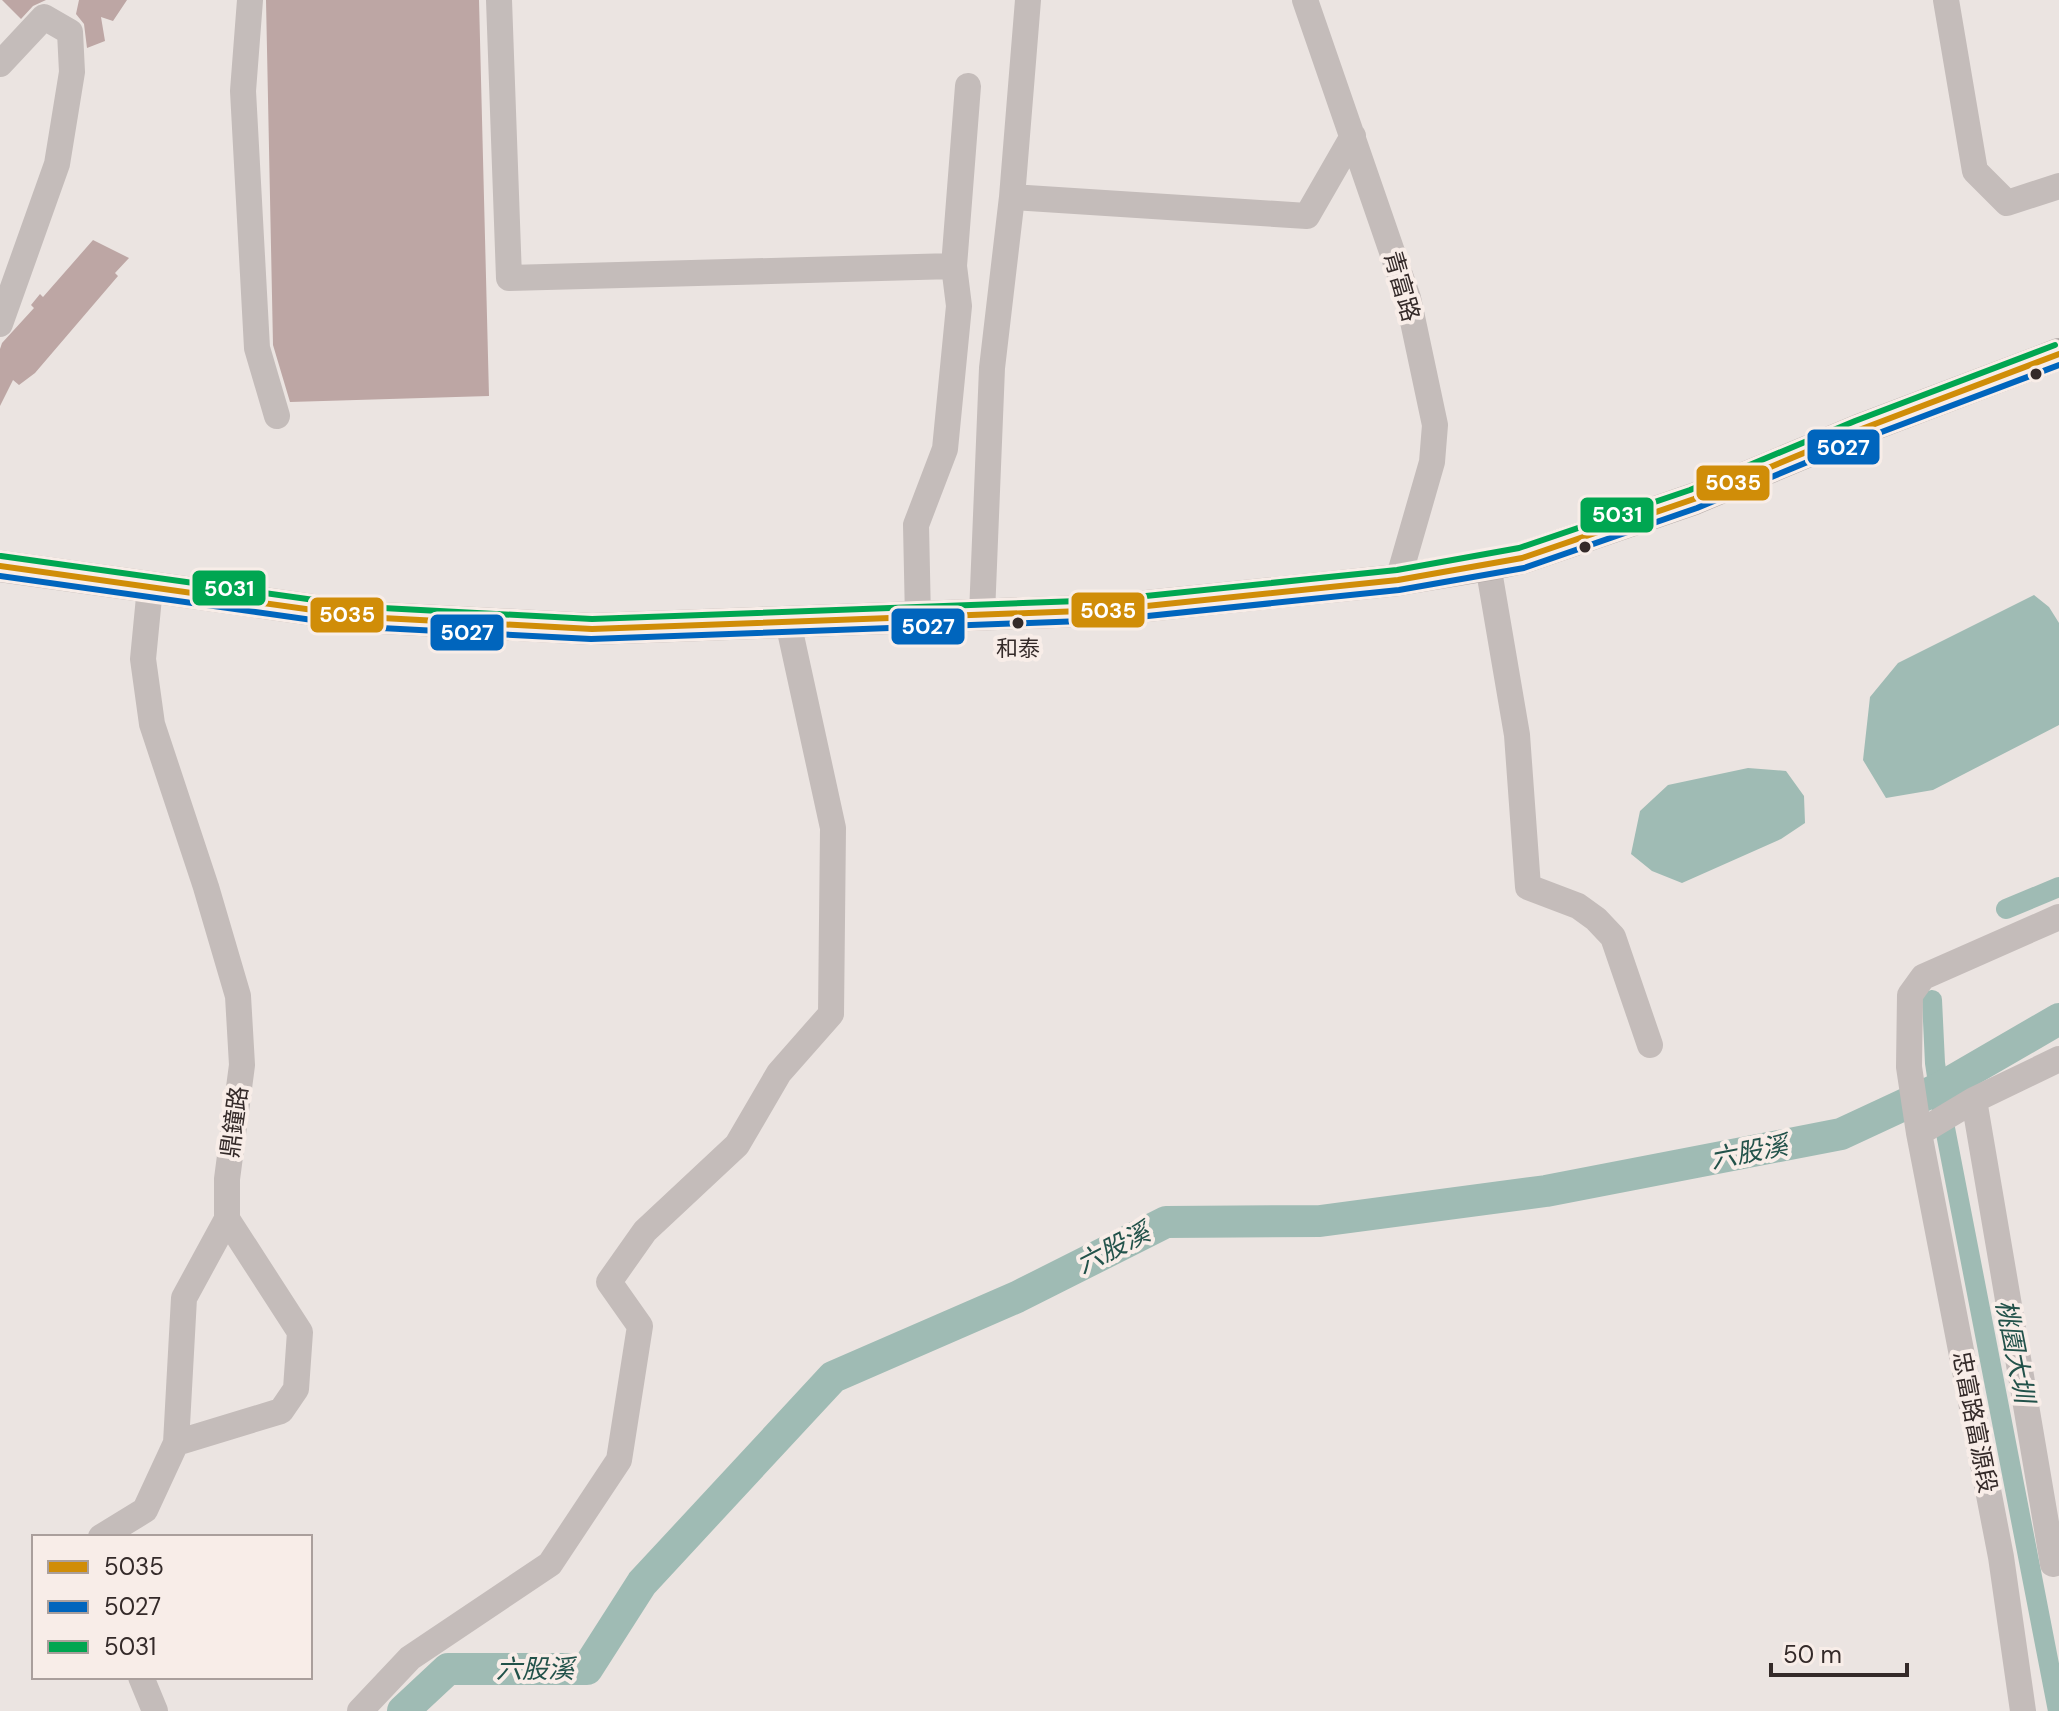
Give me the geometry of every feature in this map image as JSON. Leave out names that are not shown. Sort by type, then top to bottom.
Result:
[{"type":"main road","points":[[0,566],[363,617],[592,629],[1108,610],[1398,580],[1522,558],[1694,499],[1859,430],[2059,354]]},
{"type":"street","points":[[250,0],[243,91],[256,333],[257,348],[277,416]]},
{"type":"street","points":[[499,0],[509,278],[954,266]]},
{"type":"street","points":[[982,614],[992,368],[1012,197],[1028,0]]},
{"type":"street","name":"青富路","points":[[1305,0],[1408,298],[1435,425],[1432,462],[1398,580]]},
{"type":"street","points":[[1946,0],[1975,171],[2007,203],[2059,186]]},
{"type":"street","points":[[0,64],[44,17],[70,32],[72,72],[57,164],[0,324]]},
{"type":"street","points":[[918,619],[916,525],[945,449],[959,306],[954,266],[968,86]]},
{"type":"street","points":[[1012,197],[1307,216],[1353,136]]},
{"type":"street","points":[[1488,565],[1517,735],[1528,887],[1578,906],[1613,937],[1650,1045]]},
{"type":"street","name":"鼎鐘路","points":[[150,587],[143,659],[152,724],[238,996],[242,1065],[227,1179],[227,1219]]},
{"type":"street","points":[[360,1711],[410,1658],[550,1564],[619,1460],[640,1326],[609,1282],[645,1231],[737,1145],[779,1073],[831,1014],[833,828],[788,622]]},
{"type":"street","name":"忠富路富源段","points":[[2023,1711],[2001,1557],[1919,1133],[1909,1067],[1910,995],[1923,977],[2059,917]]},
{"type":"street","points":[[1919,1133],[1974,1100],[2059,1059]]},
{"type":"street","points":[[1974,1100],[2053,1564],[2059,1562]]},
{"type":"street","points":[[104,1535],[145,1510],[176,1443],[184,1298],[227,1219],[300,1332],[296,1389],[281,1411],[176,1443]]},
{"type":"street","points":[[142,1679],[155,1711]]},
{"type":"water","points":[[2034,595],[2049,607],[2059,623],[2059,725],[1933,790],[1886,798],[1863,760],[1870,697],[1898,663]]},
{"type":"water","points":[[1748,768],[1786,771],[1804,796],[1805,823],[1781,839],[1682,883],[1652,871],[1631,854],[1640,811],[1668,785]]},
{"type":"building","points":[[2,0],[46,0],[33,6],[21,19]]},
{"type":"building","points":[[79,0],[127,0],[113,21],[101,17],[105,41],[87,48],[84,24],[76,14]]},
{"type":"building","points":[[266,0],[479,0],[489,396],[290,402],[273,345]]},
{"type":"building","points":[[93,240],[129,258],[115,273],[118,276],[35,373],[19,385],[13,380],[0,406],[2,343],[34,308],[31,305],[40,294],[43,297]]},
{"type":"waterway","name":"桃園大圳","points":[[2006,909],[2059,887]]},
{"type":"waterway","name":"桃園大圳","points":[[1932,1000],[1935,1063],[1944,1123],[2058,1711]]},
{"type":"waterway","name":"六股溪","points":[[403,1711],[448,1669],[587,1669],[642,1583],[833,1377],[1017,1297],[1166,1222],[1320,1221],[1546,1191],[1841,1134],[1940,1088],[2059,1019]]},
{"type":"transit line","name":"5031","points":[[1,556],[364,607],[592,619],[1107,600],[1397,570],[1519,548],[1690,490],[1855,421],[2055,345]]},
{"type":"transit line","name":"5035","points":[[0,566],[363,617],[592,629],[1108,610],[1398,580],[1522,558],[1694,499],[1859,430],[2059,354]]},
{"type":"transit line","name":"5027","points":[[0,576],[362,627],[591,639],[1109,620],[1399,590],[1524,568],[1697,508],[1863,439],[2059,365]]},
{"type":"place","name":"和泰","points":[[1018,623]]}]
